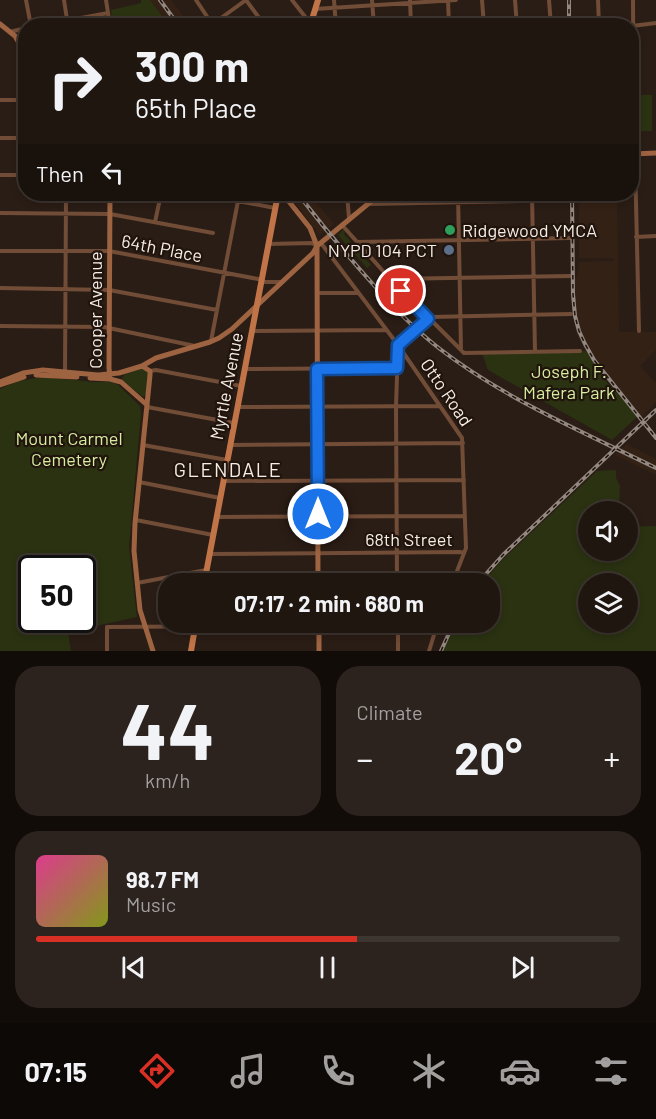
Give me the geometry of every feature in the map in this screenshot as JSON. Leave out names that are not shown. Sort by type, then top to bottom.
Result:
[{"type":"main road","points":[[313,18],[318,0]]},
{"type":"main road","points":[[0,24],[18,41]]},
{"type":"main road","points":[[639,154],[656,153]]},
{"type":"main road","name":"Cooper Avenue","points":[[110,201],[110,377],[122,381],[147,406]]},
{"type":"main road","name":"Myrtle Avenue","points":[[206,573],[278,201]]},
{"type":"main road","points":[[286,201],[310,228],[319,245],[317,293],[318,573]]},
{"type":"main road","points":[[0,383],[23,373],[43,370],[110,377],[142,366],[156,358],[219,339],[283,282],[319,245],[371,201]]},
{"type":"main road","points":[[142,366],[150,370],[134,551],[140,610],[153,651]]},
{"type":"main road","points":[[122,381],[120,377],[123,372]]},
{"type":"main road","points":[[191,651],[194,633]]},
{"type":"main road","points":[[319,633],[319,651]]},
{"type":"street","points":[[26,0],[29,18]]},
{"type":"street","points":[[63,0],[68,18]]},
{"type":"street","points":[[105,0],[109,18]]},
{"type":"street","points":[[196,0],[208,18]]},
{"type":"street","points":[[222,18],[246,0],[259,18]]},
{"type":"street","points":[[292,0],[306,18]]},
{"type":"street","points":[[334,0],[335,18]]},
{"type":"street","points":[[372,0],[373,18]]},
{"type":"street","points":[[448,0],[449,18]]},
{"type":"street","points":[[315,9],[456,0]]},
{"type":"street","points":[[482,0],[483,18]]},
{"type":"street","points":[[515,0],[516,18]]},
{"type":"street","points":[[549,0],[550,18]]},
{"type":"street","points":[[598,0],[599,18]]},
{"type":"street","points":[[632,18],[633,0]]},
{"type":"street","points":[[410,2],[411,18]]},
{"type":"street","points":[[74,18],[108,12]]},
{"type":"street","points":[[639,25],[656,23]]},
{"type":"street","points":[[10,32],[18,30]]},
{"type":"street","points":[[0,100],[18,100]]},
{"type":"street","points":[[0,138],[18,138]]},
{"type":"street","points":[[0,175],[18,175]]},
{"type":"street","points":[[65,374],[66,201]]},
{"type":"street","points":[[155,222],[160,201]]},
{"type":"street","points":[[210,342],[238,201],[275,208]]},
{"type":"street","points":[[348,201],[349,218]]},
{"type":"street","points":[[367,204],[532,201],[535,352]]},
{"type":"street","points":[[635,201],[639,331]]},
{"type":"street","points":[[458,202],[462,351]]},
{"type":"street","points":[[0,213],[110,214],[213,233]]},
{"type":"street","points":[[342,225],[428,319],[464,353],[580,351]]},
{"type":"street","points":[[636,237],[656,236]]},
{"type":"street","points":[[357,242],[571,238]]},
{"type":"street","points":[[268,244],[312,243],[319,245]]},
{"type":"street","name":"Otto Road","points":[[319,245],[387,330],[462,438],[466,548],[456,573]]},
{"type":"street","name":"64th Place","points":[[0,250],[110,251],[265,282],[283,282]]},
{"type":"street","points":[[390,279],[571,276]]},
{"type":"street","points":[[0,288],[109,290],[217,310]]},
{"type":"street","points":[[317,293],[359,293]]},
{"type":"street","points":[[398,573],[396,406],[398,345],[431,317],[571,314]]},
{"type":"street","points":[[0,326],[109,328],[196,346]]},
{"type":"street","points":[[252,331],[387,330]]},
{"type":"street","points":[[244,369],[397,368]]},
{"type":"street","points":[[150,370],[241,386]]},
{"type":"street","points":[[147,406],[234,423]]},
{"type":"street","points":[[238,407],[440,406]]},
{"type":"street","points":[[230,445],[463,443]]},
{"type":"street","points":[[143,445],[227,460]]},
{"type":"street","points":[[224,481],[464,480]]},
{"type":"street","points":[[139,482],[220,498]]},
{"type":"street","points":[[217,517],[464,516]]},
{"type":"street","points":[[136,520],[213,535]]},
{"type":"street","name":"68th Street","points":[[210,554],[464,553]]},
{"type":"street","points":[[137,583],[207,570]]},
{"type":"street","points":[[107,651],[107,627],[158,626]]},
{"type":"street","points":[[398,633],[398,651]]},
{"type":"street","points":[[429,651],[434,633]]},
{"type":"shaded area","points":[[150,0],[171,0],[185,18],[164,18]]},
{"type":"shaded area","points":[[293,201],[315,201],[334,224],[320,235]]},
{"type":"shaded area","points":[[579,201],[617,201],[619,332],[656,332],[656,350],[640,366],[656,383],[656,402],[639,420],[589,357],[577,335],[574,322],[571,278],[577,278],[579,262],[614,261],[613,258],[579,258]]},
{"type":"shaded area","points":[[627,444],[656,459],[656,475],[615,455]]},
{"type":"green space","points":[[141,0],[150,0],[164,18],[112,18],[111,10],[141,3]]},
{"type":"green space","points":[[639,95],[652,95],[652,131],[639,131]]},
{"type":"green space","points":[[343,230],[371,265],[367,268],[338,235]]},
{"type":"green space","name":"Joseph F. Mafera Park","points":[[586,351],[604,379],[638,416],[612,440],[488,370],[482,353]]},
{"type":"green space","points":[[143,368],[148,373],[147,393],[143,397],[122,378],[125,374]]},
{"type":"green space","name":"Mount Carmel Cemetery","points":[[44,377],[110,382],[117,384],[140,406],[129,547],[137,617],[96,626],[96,555],[18,555],[18,633],[68,633],[71,651],[0,651],[0,389],[18,381]]},
{"type":"green space","points":[[616,470],[616,478],[620,486],[619,501],[578,501],[578,561],[638,561],[638,527],[656,526],[656,651],[443,651],[451,633],[500,633],[500,573],[491,573],[597,471]]},
{"type":"railway","points":[[160,0],[173,18]]},
{"type":"railway","points":[[569,0],[569,18]]},
{"type":"railway","points":[[304,201],[387,300],[440,349],[491,384],[518,399],[656,468]]},
{"type":"railway","points":[[572,201],[573,294],[579,331],[594,360],[656,438]]},
{"type":"railway","points":[[487,573],[656,410]]},
{"type":"railway","points":[[441,651],[449,633]]},
{"type":"place","name":"Ridgewood YMCA","points":[[450,230]]},
{"type":"place","name":"NYPD 104 PCT","points":[[449,250]]},
{"type":"district","name":"GLENDALE","points":[[228,469]]},
{"type":"route","points":[[318,514],[317,369],[397,368],[398,345],[428,319],[401,291]]}]
